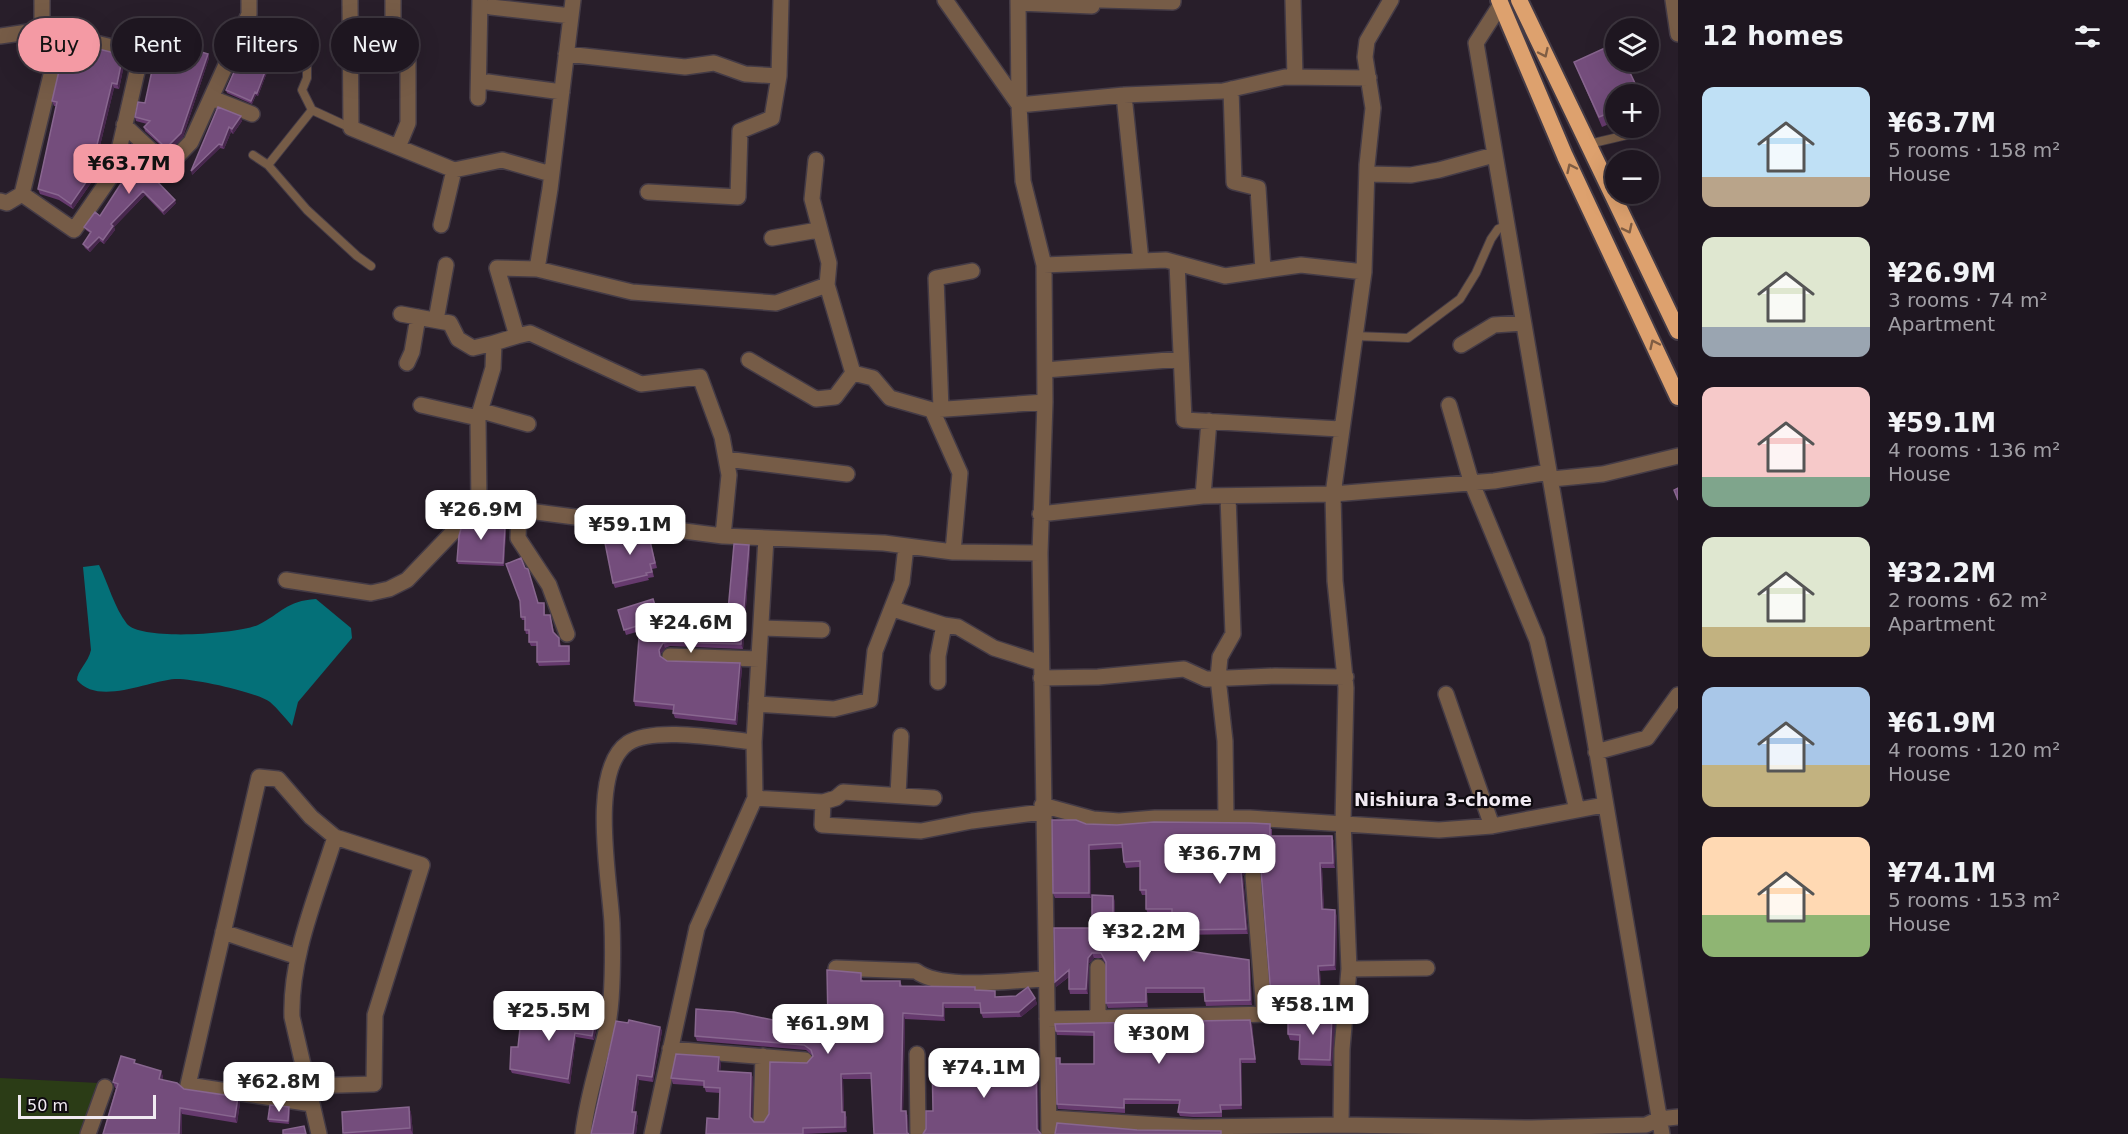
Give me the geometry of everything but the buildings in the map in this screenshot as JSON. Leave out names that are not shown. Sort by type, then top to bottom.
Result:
[{"type":"highway","points":[[1519,0],[1678,331]]},
{"type":"highway","points":[[1500,2],[1565,156],[1678,397]]},
{"type":"street","points":[[42,0],[42,18]]},
{"type":"street","points":[[247,18],[249,0]]},
{"type":"street","points":[[350,0],[350,18]]},
{"type":"street","points":[[393,0],[393,18]]},
{"type":"street","points":[[648,192],[738,197],[740,131],[772,118],[778,76],[781,0]]},
{"type":"street","points":[[945,0],[1019,105]]},
{"type":"street","points":[[1049,1134],[1042,808],[1040,553],[1046,402],[1044,265],[1023,180],[1019,105],[1018,2],[1092,6],[1093,0]]},
{"type":"street","points":[[1101,0],[1173,2],[1173,0]]},
{"type":"street","points":[[1293,0],[1295,77]]},
{"type":"street","points":[[1341,1125],[1342,1048],[1349,969],[1343,822],[1346,677],[1335,581],[1332,494],[1364,272],[1367,174],[1373,108],[1365,57],[1367,41],[1391,0]]},
{"type":"street","points":[[1673,0],[1678,34]]},
{"type":"street","points":[[1500,2],[1476,43],[1505,226],[1524,323],[1660,1126]]},
{"type":"street","points":[[478,98],[485,4],[572,8],[537,269]]},
{"type":"street","points":[[0,36],[18,33]]},
{"type":"street","points":[[22,194],[74,230],[114,172],[141,54],[100,44]]},
{"type":"street","points":[[566,54],[685,67],[714,63],[746,74],[778,76]]},
{"type":"street","points":[[0,201],[7,203],[22,194],[52,72]]},
{"type":"street","points":[[124,125],[168,166],[191,142],[224,72]]},
{"type":"street","points":[[350,72],[351,128],[454,170],[502,160],[551,174]]},
{"type":"street","points":[[398,147],[408,123],[408,72]]},
{"type":"street","points":[[1019,105],[1124,94],[1231,89],[1295,77],[1369,78]]},
{"type":"street","points":[[488,82],[562,92]]},
{"type":"street","points":[[1231,89],[1234,182],[1258,188],[1263,270]]},
{"type":"street","points":[[1124,94],[1141,261]]},
{"type":"street","points":[[212,98],[252,114]]},
{"type":"street","points":[[1367,174],[1411,175],[1494,155]]},
{"type":"street","points":[[816,160],[812,200],[818,230],[829,263],[827,285],[853,373]]},
{"type":"street","points":[[441,225],[454,170]]},
{"type":"street","points":[[772,238],[818,230]]},
{"type":"street","points":[[1044,265],[1166,260],[1225,276],[1301,265],[1364,272]]},
{"type":"street","points":[[1177,263],[1184,420],[1340,429]]},
{"type":"street","points":[[436,320],[446,265]]},
{"type":"street","points":[[517,336],[498,268],[537,269],[632,292],[776,303],[827,285]]},
{"type":"street","points":[[953,552],[960,473],[936,410],[936,278],[972,271]]},
{"type":"street","points":[[401,314],[450,323],[458,339],[473,348],[530,333],[641,384],[700,376],[722,437],[729,475],[723,536]]},
{"type":"street","points":[[407,363],[412,352],[418,317]]},
{"type":"street","points":[[1461,345],[1494,325],[1524,323]]},
{"type":"street","points":[[478,506],[480,415],[493,368],[494,343]]},
{"type":"street","points":[[748,360],[816,399],[835,397],[853,373]]},
{"type":"street","points":[[1045,370],[1181,360]]},
{"type":"street","points":[[853,373],[873,378],[890,398],[936,410],[1046,402]]},
{"type":"street","points":[[421,405],[528,423]]},
{"type":"street","points":[[1449,405],[1471,482],[1537,640],[1578,810]]},
{"type":"street","points":[[1203,496],[1209,421]]},
{"type":"street","points":[[1040,514],[1203,496],[1332,494],[1550,475],[1603,474],[1678,456]]},
{"type":"street","points":[[726,459],[847,474]]},
{"type":"street","points":[[1226,818],[1225,741],[1218,678],[1220,657],[1233,634],[1228,496]]},
{"type":"street","points":[[286,580],[371,593],[389,589],[407,580],[454,531],[458,502],[723,536],[906,546],[953,552],[1040,553]]},
{"type":"street","points":[[519,511],[518,538],[549,585],[567,634]]},
{"type":"street","points":[[652,1134],[697,928],[755,798],[754,742],[766,538]]},
{"type":"street","points":[[756,704],[834,709],[870,700],[875,651],[902,582],[906,546]]},
{"type":"street","points":[[893,609],[944,625],[958,627],[1041,671],[1098,677],[1184,669],[1206,679],[1275,676],[1346,677]]},
{"type":"street","points":[[938,682],[938,656],[944,625]]},
{"type":"street","points":[[761,628],[822,630]]},
{"type":"street","points":[[670,656],[759,659]]},
{"type":"street","points":[[1446,694],[1492,826]]},
{"type":"street","points":[[1596,752],[1647,738],[1678,695]]},
{"type":"street","points":[[583,1134],[585,1116],[609,1020],[612,923],[604,852],[604,811],[612,768],[623,749],[638,739],[664,735],[754,742]]},
{"type":"street","points":[[898,795],[901,736]]},
{"type":"street","points":[[307,1086],[374,1084],[375,1015],[422,865],[335,837],[311,817],[278,779],[259,777],[188,1085],[312,1104]]},
{"type":"street","points":[[755,798],[823,802],[836,798],[843,792],[934,798]]},
{"type":"street","points":[[823,802],[822,825],[879,831],[921,831],[1042,808],[1093,819],[1119,821],[1155,818],[1226,818],[1343,822],[1439,830],[1492,826],[1605,805]]},
{"type":"street","points":[[320,1134],[292,1017],[291,999],[298,957],[335,837]]},
{"type":"street","points":[[1253,876],[1264,1013]]},
{"type":"street","points":[[223,932],[298,957]]},
{"type":"street","points":[[836,968],[916,971],[925,978],[945,982],[1046,979]]},
{"type":"street","points":[[1098,968],[1098,1019]]},
{"type":"street","points":[[1349,969],[1427,968]]},
{"type":"street","points":[[1047,1019],[1317,1013]]},
{"type":"street","points":[[670,1048],[805,1059]]},
{"type":"street","points":[[917,1054],[918,1134]]},
{"type":"street","points":[[761,1119],[763,1056]]},
{"type":"street","points":[[88,1134],[105,1087]]},
{"type":"street","points":[[1049,1118],[1193,1127],[1341,1125],[1532,1131],[1660,1126],[1678,1117]]},
{"type":"lane","points":[[306,72],[303,90],[312,110],[351,128]]},
{"type":"lane","points":[[268,165],[312,110]]},
{"type":"lane","points":[[1588,144],[1614,138]]},
{"type":"lane","points":[[253,155],[268,165],[307,210],[371,266]]},
{"type":"lane","points":[[1354,336],[1408,338],[1460,299],[1476,273],[1491,239],[1498,229],[1505,226]]},
{"type":"green space","points":[[0,1078],[99,1083],[82,1134],[0,1134]]},
{"type":"water","points":[[99,565],[122,617],[127,624],[136,629],[169,634],[231,631],[258,625],[291,605],[316,599],[351,628],[352,638],[298,702],[292,726],[270,702],[263,698],[209,683],[175,679],[110,692],[86,688],[77,680],[91,650],[83,567]]},
{"type":"district","name":"Nishiura 3-chome","points":[[1443,799]]}]
